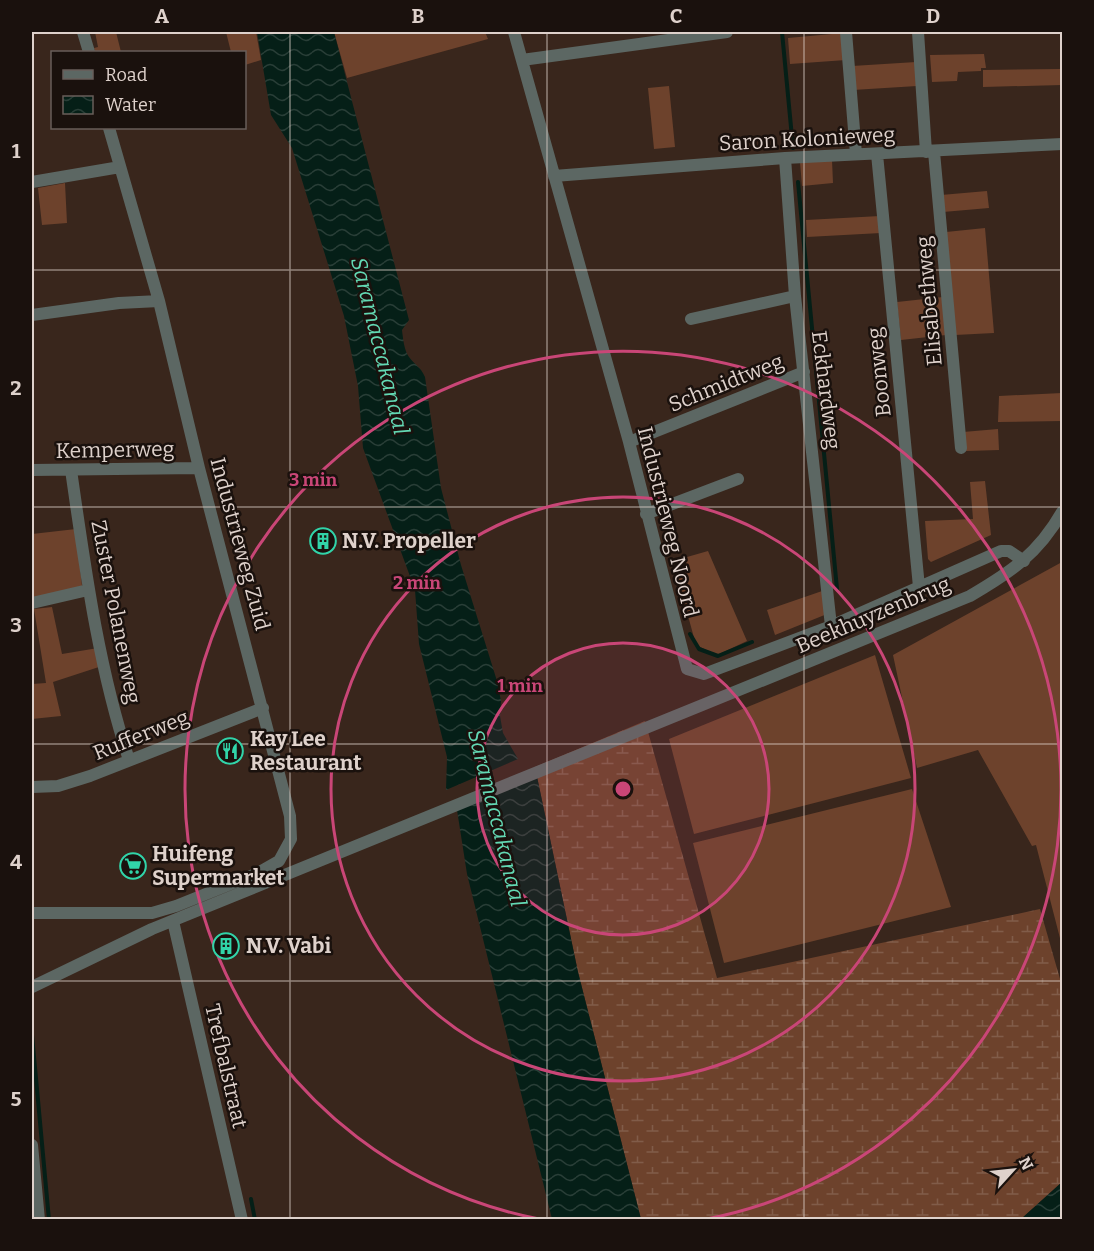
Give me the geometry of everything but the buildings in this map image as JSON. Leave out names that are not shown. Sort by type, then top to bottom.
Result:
[{"type":"street","points":[[83,32],[89,51]]},
{"type":"street","name":"Industrieweg Noord","points":[[514,32],[629,442],[685,665],[691,672],[704,674],[831,626],[1001,551],[1009,551],[1024,561]]},
{"type":"street","points":[[522,60],[727,32]]},
{"type":"street","points":[[846,32],[856,154]]},
{"type":"street","name":"Elisabethweg","points":[[918,32],[961,448]]},
{"type":"street","name":"Industrieweg Zuid","points":[[32,913],[152,913],[176,906],[258,873],[279,861],[291,839],[290,816],[199,468],[159,301],[109,129]]},
{"type":"street","name":"Saron Kolonieweg","points":[[554,176],[785,158],[1062,144]]},
{"type":"street","name":"Boonweg","points":[[877,154],[919,587]]},
{"type":"street","name":"Eckhardweg","points":[[785,158],[795,296],[831,626]]},
{"type":"street","points":[[32,182],[120,167]]},
{"type":"street","points":[[691,319],[795,296]]},
{"type":"street","points":[[32,315],[119,303],[159,301]]},
{"type":"street","name":"Schmidtweg","points":[[629,442],[804,372]]},
{"type":"street","name":"Kemperweg","points":[[32,470],[199,468]]},
{"type":"street","name":"Zuster Polanenweg","points":[[71,470],[88,590],[118,729],[129,760]]},
{"type":"street","points":[[646,514],[738,479]]},
{"type":"street","name":"Beekhuyzenbrug","points":[[185,915],[970,596],[1024,561],[1049,534],[1062,512]]},
{"type":"street","points":[[32,603],[88,590]]},
{"type":"street","name":"Rufferweg","points":[[32,787],[58,786],[75,781],[263,708]]},
{"type":"street","points":[[32,987],[185,915],[176,906]]},
{"type":"street","points":[[152,913],[152,929]]},
{"type":"street","name":"Trefbalstraat","points":[[173,921],[242,1220]]},
{"type":"street","points":[[32,1145],[39,1220]]},
{"type":"green space","points":[[95,32],[116,32],[121,51],[95,51],[94,48],[98,47]]},
{"type":"green space","points":[[226,32],[256,32],[261,60],[246,65],[246,51],[231,51]]},
{"type":"green space","points":[[334,32],[485,32],[488,39],[347,78]]},
{"type":"green space","points":[[843,33],[846,60],[790,64],[788,38]]},
{"type":"green space","points":[[984,54],[986,68],[981,68],[981,71],[958,72],[957,81],[932,82],[930,55]]},
{"type":"green space","points":[[916,62],[917,86],[853,90],[852,66]]},
{"type":"green space","points":[[1062,69],[1062,85],[983,87],[983,70]]},
{"type":"green space","points":[[669,86],[675,147],[654,149],[648,88]]},
{"type":"green space","points":[[832,160],[833,183],[802,186],[800,162]]},
{"type":"green space","points":[[65,183],[67,223],[42,225],[38,188]]},
{"type":"green space","points":[[987,191],[989,208],[943,212],[941,195]]},
{"type":"green space","points":[[880,216],[881,233],[807,237],[806,220]]},
{"type":"green space","points":[[985,228],[994,333],[955,335],[946,232]]},
{"type":"green space","points":[[943,297],[946,335],[901,340],[897,302]]},
{"type":"green space","points":[[1062,393],[1062,421],[998,422],[999,396]]},
{"type":"green space","points":[[998,429],[999,450],[966,451],[963,432]]},
{"type":"green space","points":[[985,481],[991,535],[931,562],[928,559],[925,521],[973,519],[970,482]]},
{"type":"green space","points":[[76,529],[82,586],[32,600],[32,534]]},
{"type":"green space","points":[[708,551],[747,641],[717,655],[696,645],[673,561]]},
{"type":"green space","points":[[1062,562],[1062,946],[1036,845],[1032,846],[978,750],[917,768],[893,655]]},
{"type":"green space","points":[[825,590],[827,614],[775,635],[767,610]]},
{"type":"green space","points":[[52,607],[62,654],[98,648],[102,666],[53,682],[61,716],[32,719],[32,684],[46,683],[34,609]]},
{"type":"green space","points":[[875,655],[911,778],[694,834],[669,739]]},
{"type":"green space","points":[[645,721],[717,978],[1040,909],[1062,986],[1062,1182],[1021,1219],[641,1219],[578,972],[535,767]]},
{"type":"green space","points":[[912,789],[951,907],[724,963],[693,843]]},
{"type":"water","points":[[257,32],[334,32],[409,320],[402,330],[405,347],[409,357],[425,377],[441,488],[461,565],[497,681],[503,733],[518,759],[446,790],[447,757],[419,644],[415,590],[363,448],[358,386],[344,316],[292,148],[271,115]]},
{"type":"water","points":[[535,767],[578,972],[641,1219],[552,1219],[467,874],[457,810]]},
{"type":"water","points":[[1062,1182],[1062,1219],[1021,1219]]},
{"type":"waterway","points":[[782,32],[793,148]]},
{"type":"waterway","points":[[798,182],[837,589]]},
{"type":"waterway","points":[[690,634],[699,649],[718,656],[752,642]]},
{"type":"waterway","name":"Saramaccakanaal","points":[[481,756],[492,801]]},
{"type":"waterway","points":[[32,1035],[49,1220]]},
{"type":"waterway","points":[[251,1199],[255,1220]]},
{"type":"place","name":"N.V. Propeller","points":[[323,541]]},
{"type":"place","name":"Kay Lee Restaurant","points":[[230,751]]},
{"type":"place","name":"Huifeng Supermarket","points":[[133,866]]},
{"type":"place","name":"N.V. Vabi","points":[[226,946]]}]
